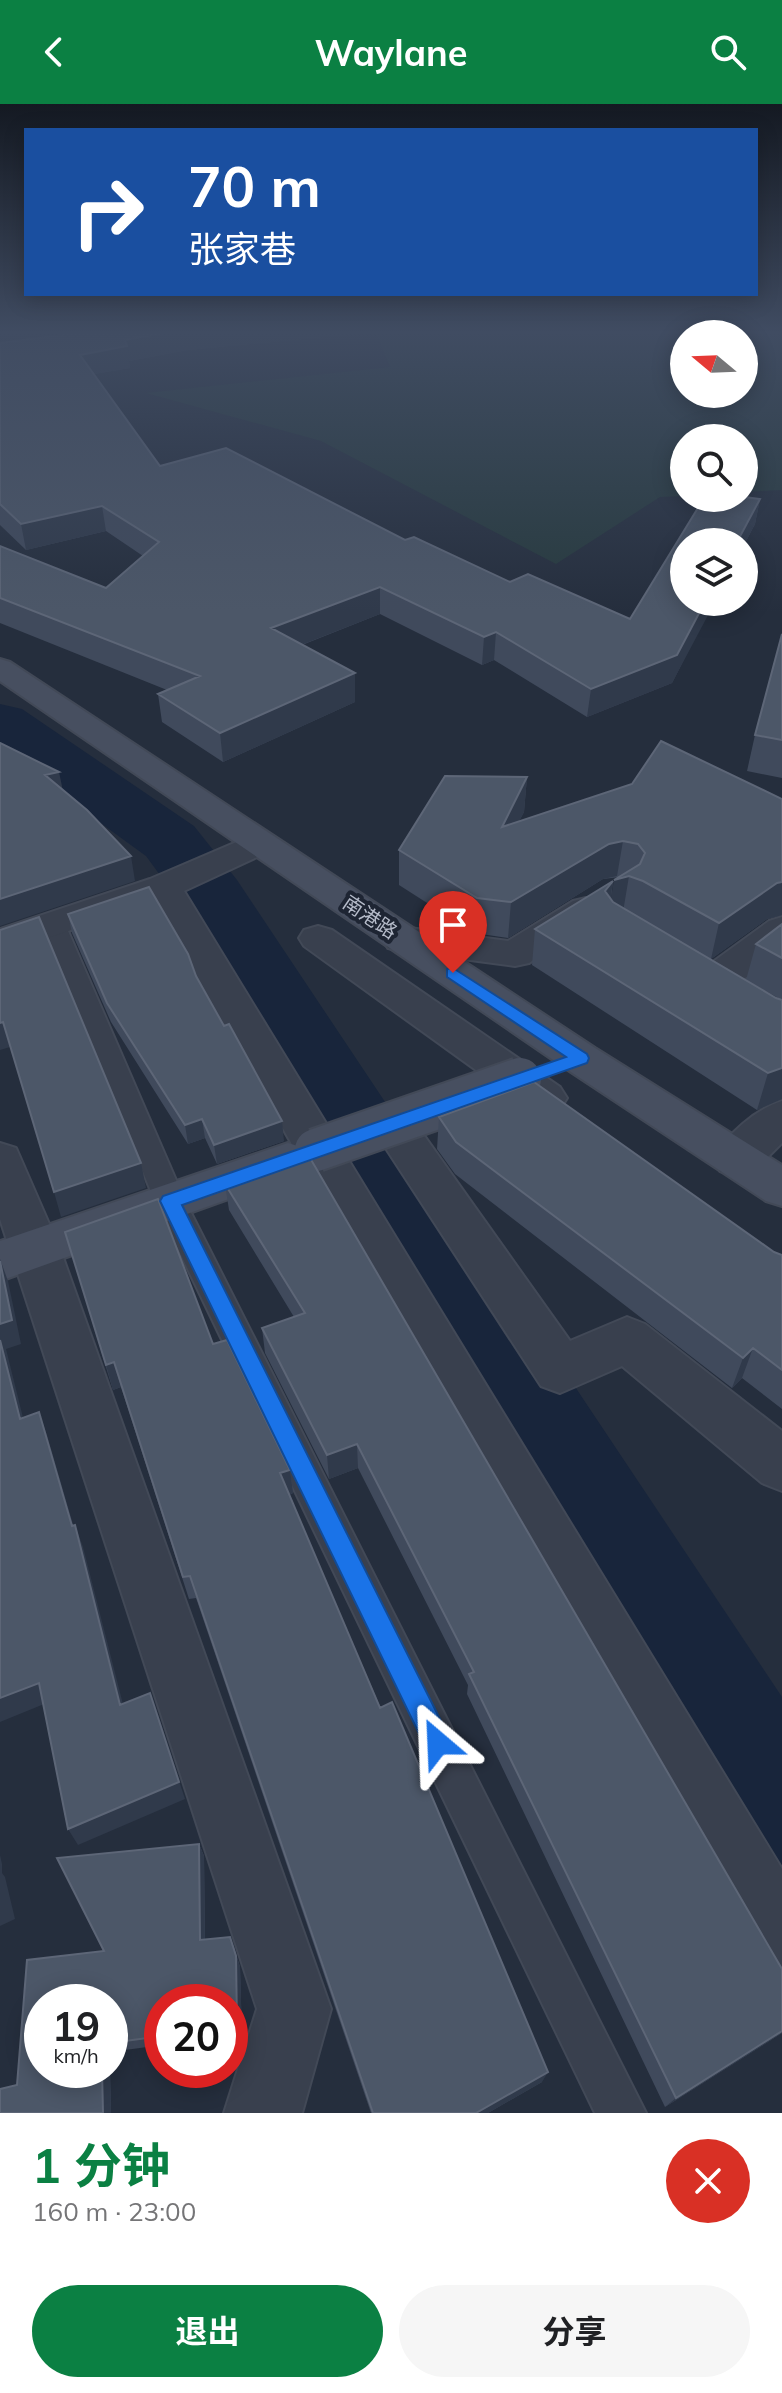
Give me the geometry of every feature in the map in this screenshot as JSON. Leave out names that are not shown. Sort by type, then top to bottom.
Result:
[{"type":"street","name":"南港路","points":[[0,668],[580,1058],[782,1188]]},
{"type":"street","points":[[3,938],[163,887],[259,843]]},
{"type":"street","points":[[163,887],[782,1936]]},
{"type":"street","points":[[402,939],[515,954],[618,890]]},
{"type":"street","points":[[747,1001],[700,973],[782,929]]},
{"type":"street","points":[[318,938],[576,1121]]},
{"type":"street","points":[[18,1255],[580,1058]]},
{"type":"street","points":[[736,1159],[782,1117]]},
{"type":"street","points":[[392,1124],[560,1370],[627,1339],[782,1465]]},
{"type":"street","points":[[0,1160],[18,1255],[294,2009],[263,2113]]},
{"type":"lane","points":[[53,924],[170,1201],[621,2113]]},
{"type":"green space","points":[[262,425],[670,425],[670,497],[660,497],[556,564],[321,441]]},
{"type":"green space","points":[[758,425],[782,425],[782,490],[758,491]]},
{"type":"building","points":[[0,425],[130,425],[160,466],[226,448],[405,540],[414,537],[510,582],[528,574],[630,619],[670,554],[670,616],[698,616],[677,655],[591,689],[496,632],[484,637],[380,587],[271,628],[355,673],[220,733],[158,694],[200,676],[0,598],[0,546],[106,588],[159,542],[102,506],[21,524],[0,504]]},
{"type":"building","points":[[695,512],[753,512],[744,528],[686,528]]},
{"type":"building","points":[[782,634],[782,740],[755,735]]},
{"type":"building","points":[[661,741],[782,799],[782,882],[719,923],[643,881],[629,876],[614,880],[640,864],[645,853],[638,844],[623,841],[609,844],[511,902],[477,898],[399,850],[445,776],[527,777],[502,827],[632,784]]},
{"type":"building","points":[[0,743],[59,772],[45,775],[87,810],[131,856],[0,899]]},
{"type":"building","points":[[613,881],[605,891],[613,902],[782,1000],[782,1068],[768,1073],[535,929]]},
{"type":"building","points":[[149,887],[188,954],[196,976],[224,1026],[229,1024],[282,1121],[214,1145],[202,1119],[185,1125],[107,1003],[68,914]]},
{"type":"building","points":[[39,917],[141,1163],[54,1192],[3,1022],[0,1023],[0,930]]},
{"type":"building","points":[[782,924],[782,958],[756,944]]},
{"type":"building","points":[[534,1082],[782,1255],[782,1370],[753,1348],[743,1358],[456,1142],[439,1117]]},
{"type":"building","points":[[301,1149],[306,1151],[782,1969],[782,2031],[676,2098],[469,1674],[474,1672],[357,1444],[327,1455],[262,1328],[305,1313],[225,1184],[233,1181],[230,1174]]},
{"type":"building","points":[[158,1199],[213,1344],[227,1340],[290,1470],[280,1473],[380,1708],[392,1702],[548,2072],[476,2113],[373,2113],[190,1576],[183,1577],[114,1362],[106,1365],[65,1232]]},
{"type":"building","points":[[0,1261],[12,1320],[0,1324]]},
{"type":"building","points":[[0,1340],[20,1419],[39,1412],[72,1526],[75,1525],[120,1705],[150,1693],[179,1782],[68,1829],[39,1683],[0,1698]]},
{"type":"building","points":[[199,1844],[200,1940],[230,1937],[236,1956],[236,1984],[144,1984],[144,2038],[128,2041],[128,1984],[25,1984],[27,1960],[104,1951],[57,1858]]},
{"type":"building","points":[[24,1998],[24,2088],[102,2088],[103,2113],[0,2113],[0,2089],[17,2085]]},
{"type":"waterway","points":[[0,722],[170,841],[212,895],[782,1814]]},
{"type":"route","points":[[438,1743],[170,1201],[580,1058],[453,973]]}]
